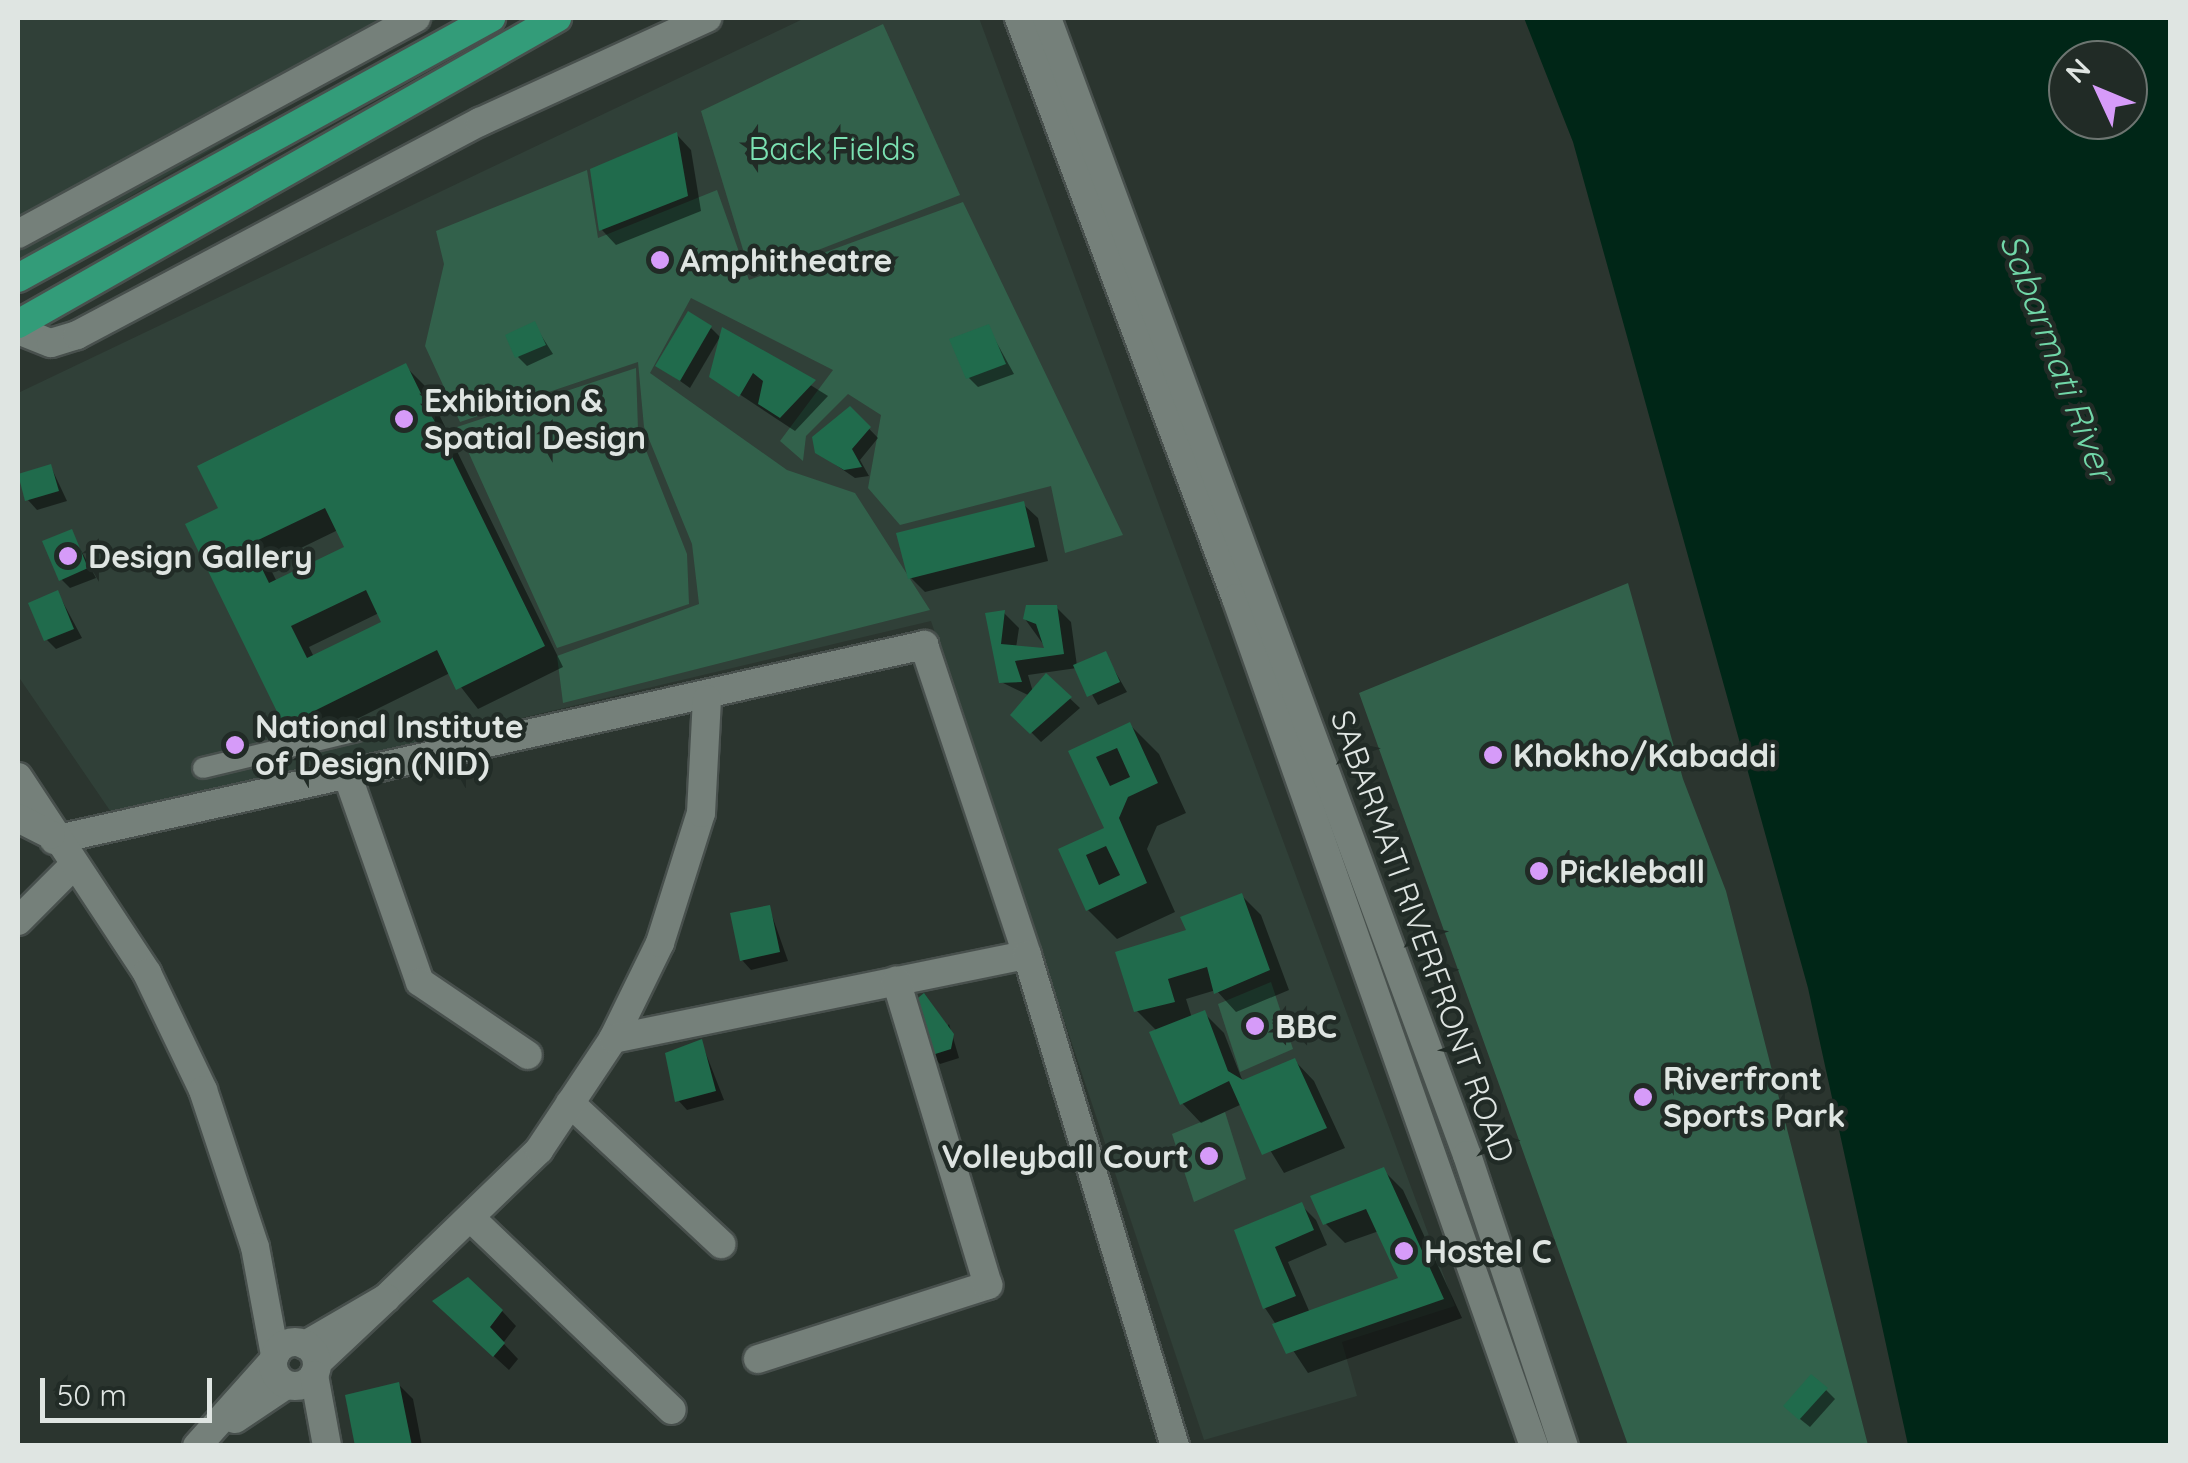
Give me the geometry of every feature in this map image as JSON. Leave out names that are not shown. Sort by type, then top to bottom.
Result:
[{"type":"main road","points":[[18,278],[491,18]]},
{"type":"main road","points":[[18,327],[558,18]]},
{"type":"street","points":[[18,234],[416,18]]},
{"type":"street","points":[[18,327],[51,343],[77,335],[648,29],[707,18]]},
{"type":"street","points":[[1018,18],[1198,457]]},
{"type":"street","points":[[1047,18],[1198,457]]},
{"type":"street","name":"SABARMATI RIVERFRONT ROAD","points":[[1198,457],[1534,1446]]},
{"type":"street","name":"SABARMATI RIVERFRONT ROAD","points":[[1198,457],[1564,1446]]},
{"type":"street","points":[[18,818],[52,838],[707,699],[924,645],[1027,955],[1175,1446]]},
{"type":"street","points":[[199,1444],[295,1364],[386,1298],[475,1222],[570,1103],[613,1039],[660,943],[701,814],[707,699]]},
{"type":"street","points":[[203,768],[356,731]]},
{"type":"street","points":[[347,774],[420,982],[528,1055]]},
{"type":"street","points":[[18,776],[49,813],[52,838],[155,990],[204,1090],[295,1364],[327,1446]]},
{"type":"street","points":[[18,921],[70,868]]},
{"type":"street","points":[[613,1039],[1027,955]]},
{"type":"street","points":[[758,1359],[988,1285],[896,982]]},
{"type":"street","points":[[570,1103],[720,1244]]},
{"type":"street","points":[[475,1222],[672,1410]]},
{"type":"street","points":[[295,1364],[316,1446]]},
{"type":"shaded area","points":[[18,18],[439,18],[18,261]]},
{"type":"shaded area","name":"National Institute of Design (NID)","points":[[805,18],[979,18],[1455,1306],[1342,1342],[1357,1396],[1204,1440],[931,621],[113,815],[18,676],[18,393]]},
{"type":"green space","name":"Back Fields","points":[[883,24],[960,195],[751,276],[701,111]]},
{"type":"green space","points":[[587,170],[598,238],[717,190],[749,280],[963,202],[1123,535],[1065,553],[1051,486],[900,525],[868,488],[881,415],[848,394],[806,436],[803,461],[780,441],[833,370],[691,298],[650,373],[787,470],[855,493],[930,610],[563,703],[557,656],[699,604],[692,544],[644,427],[638,362],[460,422],[425,346],[444,264],[436,231]]},
{"type":"green space","points":[[636,368],[638,430],[687,554],[689,604],[557,648],[457,427]]},
{"type":"green space","name":"Riverfront Sports Park","points":[[1628,583],[1683,779],[1726,891],[1868,1445],[1628,1445],[1359,693]]},
{"type":"green space","name":"BBC","points":[[1271,982],[1293,1049],[1240,1072],[1218,1004]]},
{"type":"green space","name":"Volleyball Court","points":[[1225,1112],[1246,1179],[1194,1202],[1172,1134]]},
{"type":"water","name":"Sabarmati River","points":[[1524,18],[2170,18],[2170,1445],[1908,1445],[1808,988],[1573,142]]},
{"type":"building","points":[[677,132],[688,196],[599,231],[590,169]]},
{"type":"building","points":[[688,311],[712,326],[680,381],[655,366]]},
{"type":"building","points":[[535,321],[546,345],[515,358],[505,335]]},
{"type":"building","points":[[989,324],[1006,364],[966,379],[949,339]]},
{"type":"building","points":[[722,327],[816,380],[780,418],[758,404],[763,381],[753,373],[739,397],[709,377]]},
{"type":"building","name":"National Institute of Design (NID)","points":[[406,363],[545,646],[456,690],[437,650],[284,726],[185,524],[218,508],[197,466]],"holes":[[[325,508],[344,547],[269,583],[250,544]],[[366,590],[381,622],[307,658],[291,626]]]},
{"type":"building","points":[[850,406],[871,427],[852,449],[862,467],[844,470],[815,453],[812,437]]},
{"type":"building","points":[[51,464],[59,491],[25,501],[18,474]]},
{"type":"building","points":[[1024,501],[1035,547],[908,579],[896,533]]},
{"type":"building","name":"Design Gallery","points":[[72,529],[88,568],[59,581],[42,541]]},
{"type":"building","points":[[58,590],[74,629],[44,641],[28,603]]},
{"type":"building","points":[[1026,605],[1057,605],[1064,654],[1015,661],[1022,682],[999,683],[985,613],[1005,610],[1001,644],[1044,648],[1036,624],[1023,619]]},
{"type":"building","points":[[1106,651],[1120,682],[1087,697],[1073,665]]},
{"type":"building","points":[[1046,673],[1072,697],[1030,734],[1010,715]]},
{"type":"building","points":[[1130,722],[1158,783],[1128,797],[1119,818],[1147,883],[1086,911],[1058,849],[1104,828],[1068,751]],"holes":[[[1117,748],[1130,777],[1110,786],[1096,757]],[[1106,846],[1120,875],[1099,885],[1086,855]]]},
{"type":"building","points":[[1242,893],[1270,970],[1214,994],[1207,967],[1168,979],[1175,1002],[1134,1012],[1115,952],[1186,930],[1180,917]]},
{"type":"building","points":[[770,905],[780,952],[740,961],[730,913]]},
{"type":"building","points":[[924,993],[954,1034],[951,1049],[929,1056],[913,1002]]},
{"type":"building","points":[[1205,1010],[1228,1071],[1243,1080],[1295,1058],[1327,1128],[1262,1155],[1229,1081],[1180,1105],[1149,1032]]},
{"type":"building","points":[[702,1039],[716,1091],[675,1102],[665,1053]]},
{"type":"building","name":"Hostel C","points":[[1384,1167],[1444,1299],[1286,1354],[1272,1324],[1398,1278],[1366,1209],[1323,1225],[1310,1196]]},
{"type":"building","points":[[1302,1202],[1314,1230],[1275,1247],[1296,1296],[1263,1309],[1234,1230]]},
{"type":"building","points":[[468,1277],[503,1310],[490,1327],[505,1343],[493,1357],[432,1301]]},
{"type":"building","points":[[1811,1374],[1828,1388],[1799,1420],[1783,1406]]},
{"type":"building","points":[[399,1382],[412,1446],[355,1446],[345,1395]]},
{"type":"place","name":"Amphitheatre","points":[[660,260]]},
{"type":"place","name":"Exhibition & Spatial Design","points":[[404,419]]},
{"type":"place","name":"Design Gallery","points":[[68,556]]},
{"type":"place","name":"National Institute of Design (NID)","points":[[235,745]]},
{"type":"place","name":"Khokho/Kabaddi","points":[[1493,755]]},
{"type":"place","name":"Pickleball","points":[[1539,871]]},
{"type":"place","name":"BBC","points":[[1255,1026]]},
{"type":"place","name":"Riverfront Sports Park","points":[[1643,1097]]},
{"type":"place","name":"Volleyball Court","points":[[1209,1156]]},
{"type":"place","name":"Hostel C","points":[[1404,1251]]}]
